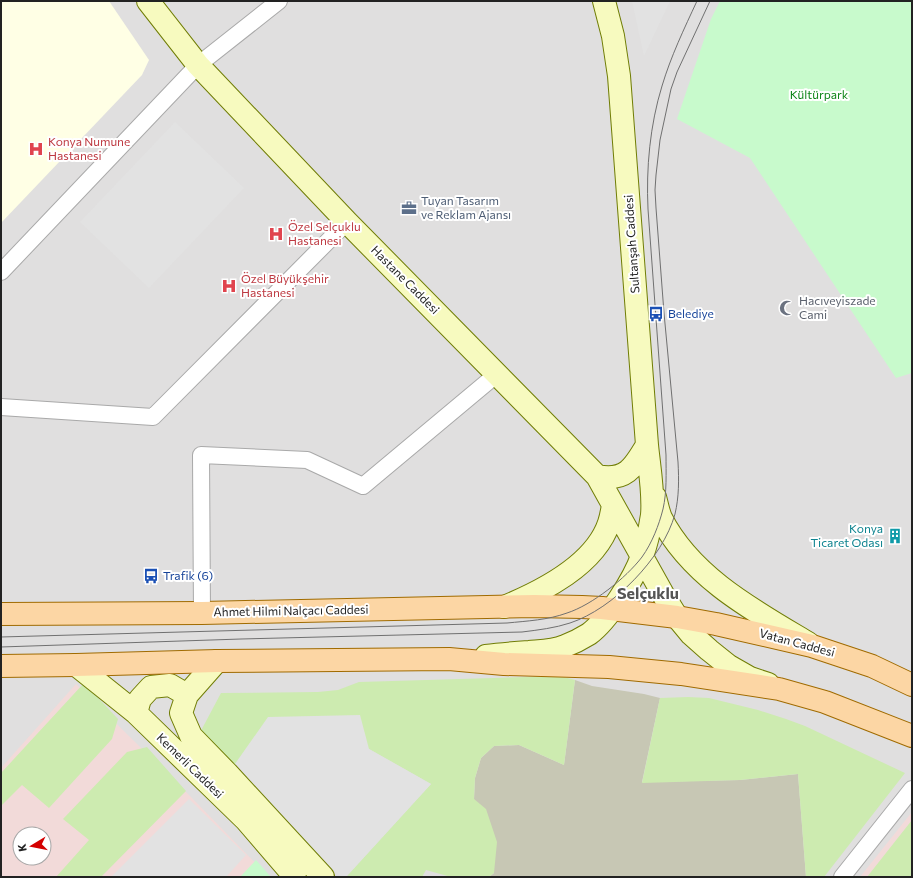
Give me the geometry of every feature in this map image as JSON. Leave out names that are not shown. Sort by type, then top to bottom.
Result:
[{"type":"main road","name":"Ahmet Hilmi Nalçacı Caddesi","points":[[1,614],[202,613],[582,606],[612,609]]},
{"type":"main road","name":"Vatan Caddesi","points":[[612,609],[677,617],[716,624],[812,646],[872,666],[912,685]]},
{"type":"main road","points":[[1,666],[217,661],[449,659],[504,664],[609,667],[704,677],[779,689],[825,702],[912,736]]},
{"type":"street","name":"Hastane Caddesi","points":[[148,1],[198,65],[347,222],[597,476],[664,596],[677,617],[691,634],[708,650],[729,666],[750,678],[779,689]]},
{"type":"street","points":[[1,272],[198,65],[279,1]]},
{"type":"street","name":"Sultanşah Caddesi","points":[[604,1],[613,36],[619,76],[647,445],[652,489]]},
{"type":"street","points":[[1,407],[153,417],[347,222]]},
{"type":"street","points":[[202,613],[202,455],[307,460],[363,486],[497,374]]},
{"type":"street","points":[[597,476],[607,478],[625,473],[633,467],[647,445]]},
{"type":"street","points":[[449,659],[545,651],[563,647],[590,633],[612,609],[629,582],[642,556],[652,513],[652,489]]},
{"type":"street","points":[[652,489],[661,517],[674,539],[688,557],[750,609],[812,646]]},
{"type":"street","points":[[503,607],[533,594],[563,577],[591,553],[602,538],[610,522],[613,505]]},
{"type":"street","name":"Kemerli Caddesi","points":[[217,661],[187,695],[181,713],[191,736],[323,877]]},
{"type":"street","name":"Kemerli Caddesi","points":[[76,665],[136,713],[246,820],[295,877]]},
{"type":"street","points":[[136,713],[140,699],[152,687],[170,685],[187,695]]},
{"type":"street","points":[[842,877],[912,789]]},
{"type":"shaded area","points":[[1,1],[912,1],[912,877],[1,877]]},
{"type":"shaded area","name":"Konya Numune Hastanesi","points":[[1,1],[109,1],[149,60],[142,75],[1,223]]},
{"type":"shaded area","points":[[632,1],[670,1],[644,56]]},
{"type":"shaded area","points":[[175,122],[244,188],[149,288],[80,222]]},
{"type":"shaded area","points":[[575,680],[592,686],[660,698],[642,782],[740,780],[798,774],[806,877],[489,877],[494,873],[474,799],[475,778],[481,758],[494,746],[519,745],[564,765]]},
{"type":"shaded area","points":[[76,684],[190,796],[269,877],[1,877],[1,768]]},
{"type":"shaded area","points":[[360,715],[369,749],[431,784],[346,877],[341,877],[230,771],[268,717]]},
{"type":"shaded area","points":[[189,799],[246,855],[226,877],[111,877]]},
{"type":"shaded area","points":[[912,812],[912,877],[860,877]]},
{"type":"green space","name":"Kültürpark","points":[[720,1],[912,1],[912,373],[896,378],[750,158],[677,119],[711,19]]},
{"type":"green space","points":[[560,676],[575,680],[564,765],[519,745],[494,746],[481,758],[475,778],[474,799],[486,809],[497,842],[494,873],[489,877],[451,877],[426,870],[422,877],[346,877],[431,784],[369,749],[230,771],[196,740],[221,693],[318,692],[338,690],[359,682]]},
{"type":"green space","points":[[84,683],[118,719],[112,739],[49,808],[22,785],[1,806],[1,773]]},
{"type":"green space","points":[[660,698],[709,698],[758,710],[786,719],[805,726],[905,773],[824,877],[806,877],[798,774],[740,780],[642,783]]},
{"type":"green space","points":[[147,747],[186,791],[101,877],[56,877],[89,840],[63,819],[127,752]]},
{"type":"green space","points":[[912,820],[912,877],[867,877]]},
{"type":"green space","points":[[256,860],[271,877],[240,877]]},
{"type":"tram line","points":[[1,637],[522,622],[552,617],[577,609],[587,604],[618,582],[646,552],[657,528],[666,489],[666,455],[648,209],[648,162],[654,116],[669,64],[697,1]]},
{"type":"tram line","points":[[1,647],[522,632],[552,628],[570,623],[603,606],[619,594],[634,580],[660,548],[669,531],[676,508],[679,475],[664,313],[656,208],[656,175],[660,140],[671,89],[677,72],[710,1]]},
{"type":"place","name":"Konya Numune Hastanesi","points":[[36,149]]},
{"type":"place","name":"Tuyan Tasarım ve Reklam Ajansı","points":[[409,208]]},
{"type":"place","name":"Özel Selçuklu Hastanesi","points":[[276,234]]},
{"type":"place","name":"Özel Büyükşehir Hastanesi","points":[[229,286]]},
{"type":"place","name":"Hacıveyiszade Cami","points":[[787,308]]},
{"type":"place","name":"Belediye","points":[[656,314]]},
{"type":"place","name":"Konya Ticaret Odası","points":[[895,536]]},
{"type":"place","name":"Trafik (6)","points":[[151,576]]},
{"type":"district","name":"Selçuklu","points":[[648,593]]}]
